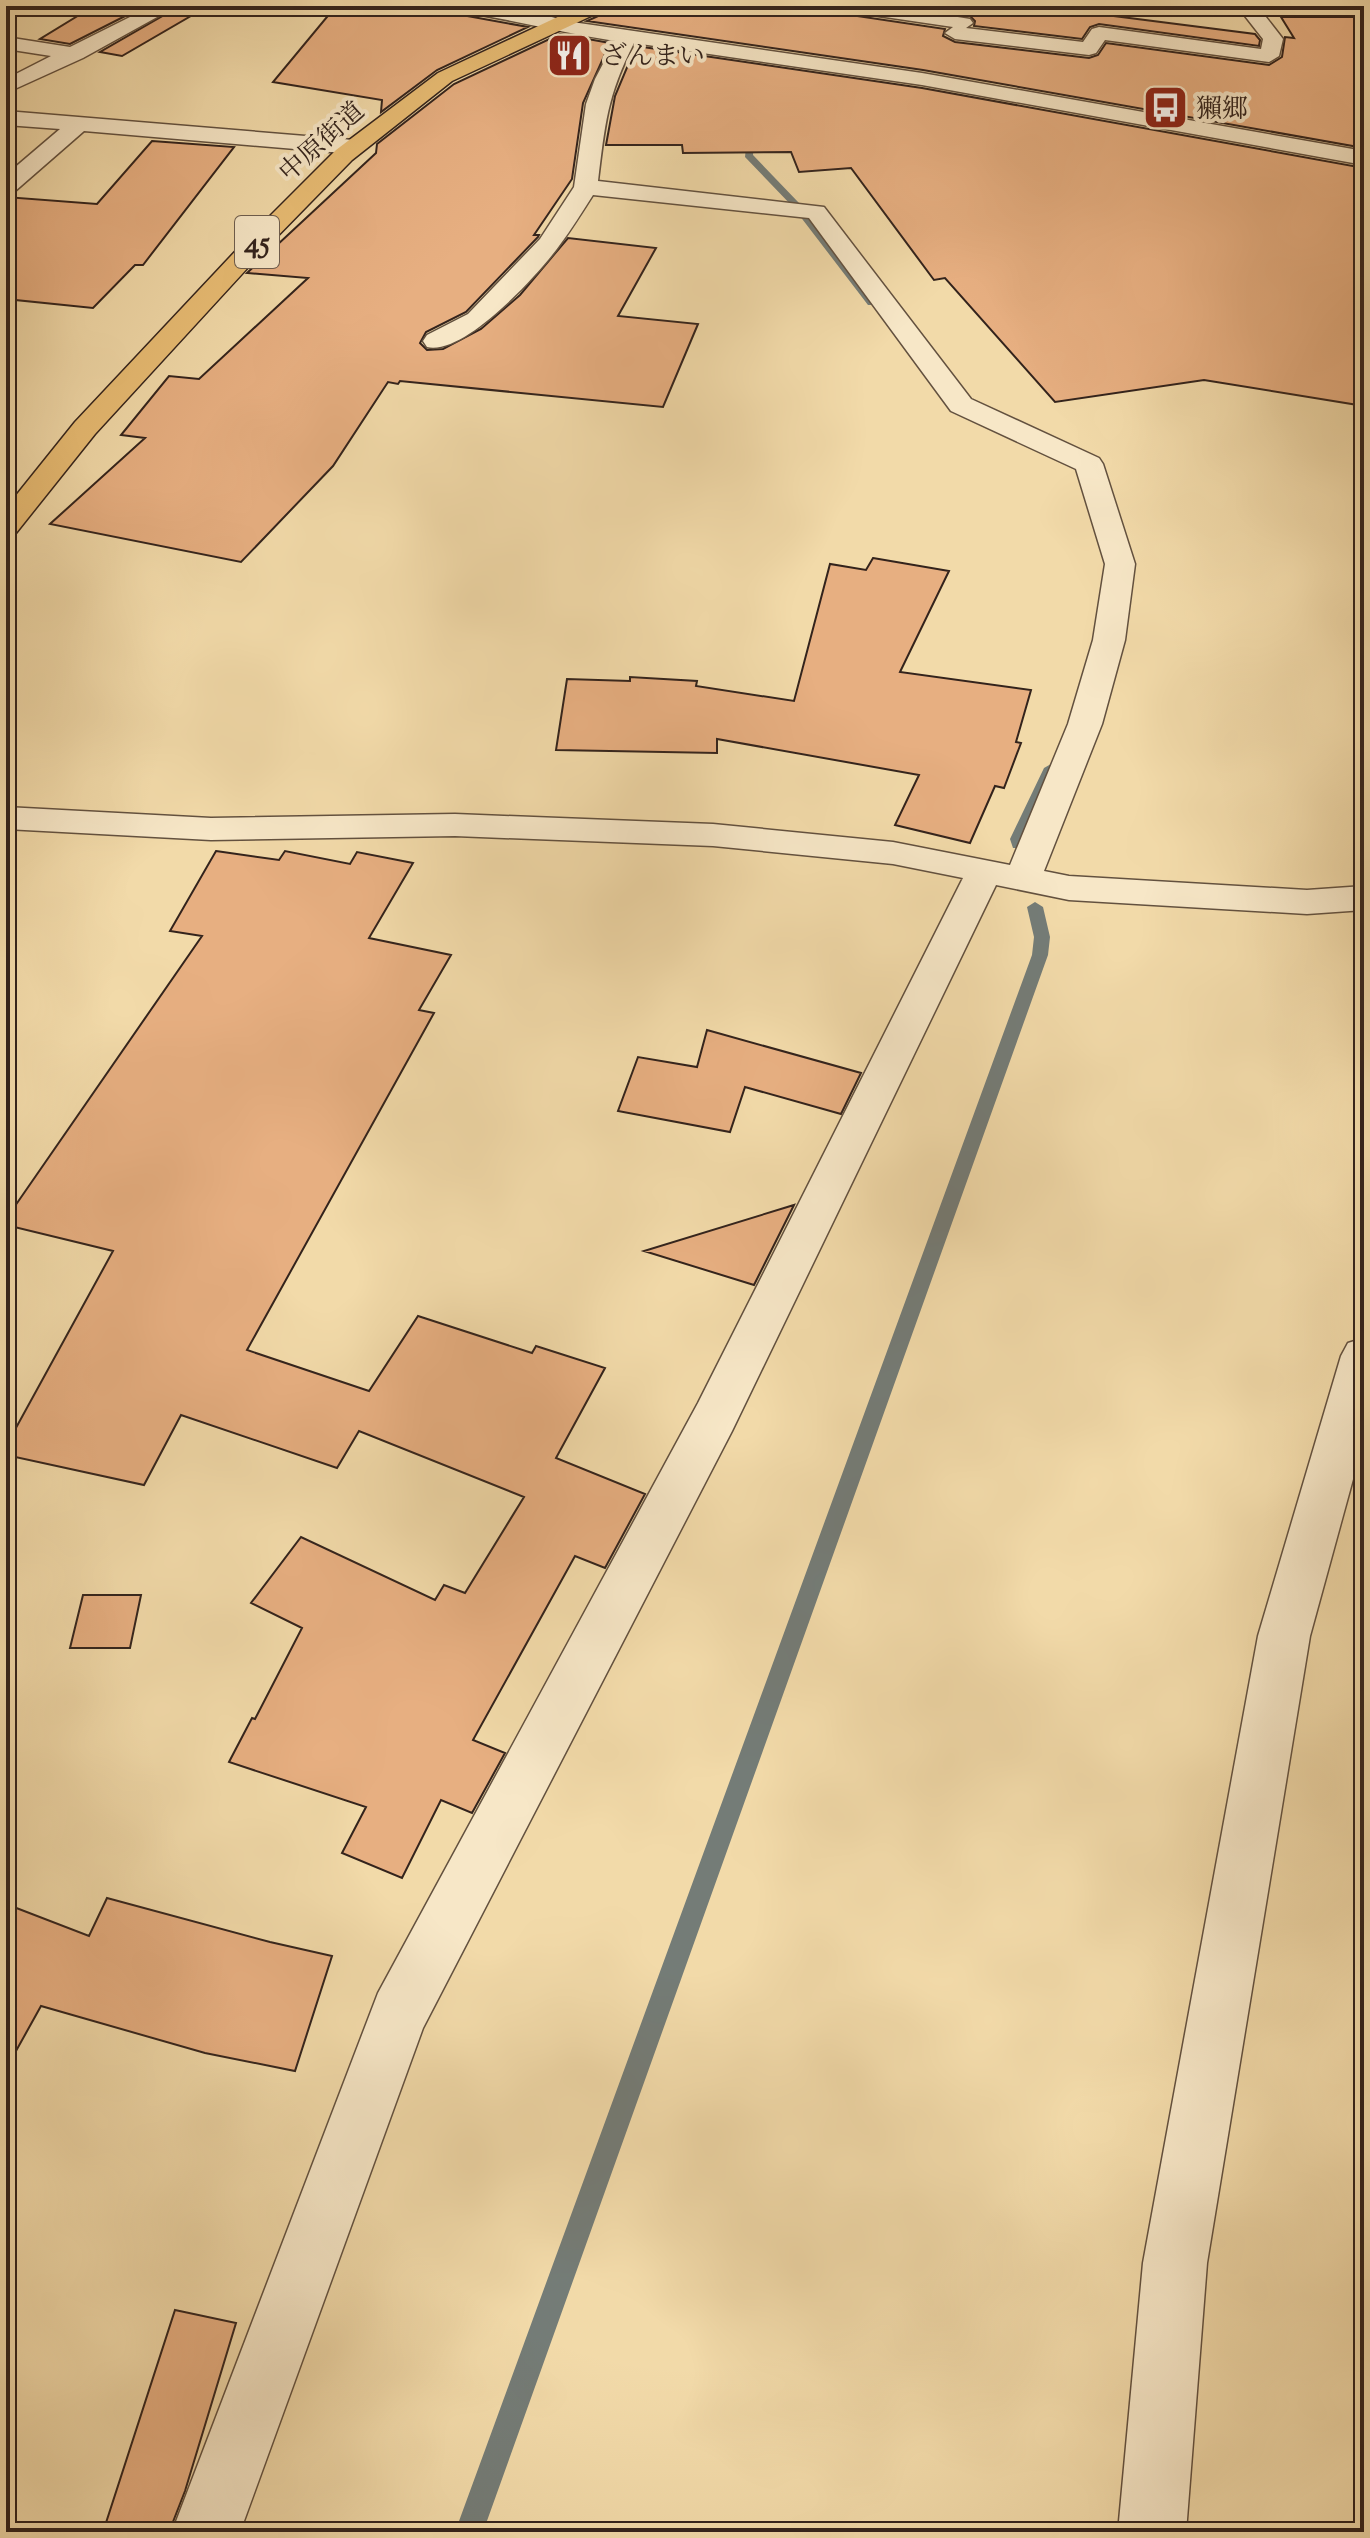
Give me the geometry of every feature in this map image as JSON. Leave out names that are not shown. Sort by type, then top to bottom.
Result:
[{"type":"main road","name":"中原街道","points":[[6,527],[85,428],[254,246],[354,147],[445,77],[597,6]]},
{"type":"street","points":[[6,87],[167,6]]},
{"type":"street","points":[[462,6],[563,23],[577,29],[922,79],[1364,158]]},
{"type":"street","points":[[851,6],[951,40],[1089,49],[1099,33],[1269,56],[1273,39],[1255,16]]},
{"type":"street","points":[[922,79],[980,6]]},
{"type":"street","points":[[436,341],[477,319],[549,244],[586,187],[597,104],[605,79],[628,36]]},
{"type":"street","points":[[6,43],[76,54]]},
{"type":"street","points":[[6,118],[354,147]]},
{"type":"street","points":[[6,187],[81,122]]},
{"type":"street","points":[[206,2532],[399,2014],[1085,724],[1109,640],[1120,564],[1089,464],[961,405],[816,212],[586,187]]},
{"type":"street","points":[[6,818],[211,829],[455,825],[713,835],[893,853],[1069,888],[1307,902],[1364,898]]},
{"type":"street","points":[[1152,2532],[1175,2263],[1284,1636],[1364,1356]]},
{"type":"building","points":[[94,6],[145,6],[70,44],[40,39]]},
{"type":"building","points":[[180,6],[208,6],[122,56],[100,52]]},
{"type":"building","points":[[336,6],[449,6],[462,15],[528,27],[437,70],[381,112],[382,100],[273,82]]},
{"type":"building","points":[[610,6],[790,6],[945,29],[943,36],[955,42],[1089,58],[1098,55],[1106,43],[1269,65],[1282,57],[1285,37],[1294,38],[1281,17],[1364,17],[1364,148],[923,70],[587,21],[605,13]]},
{"type":"building","points":[[930,6],[1035,6],[1255,34],[1260,40],[1259,46],[1099,24],[1090,27],[1082,39],[974,26],[975,21],[970,16],[927,9]]},
{"type":"building","points":[[560,34],[610,43],[583,103],[572,179],[534,235],[538,237],[466,312],[426,332],[420,343],[427,350],[443,349],[481,329],[520,295],[568,238],[656,248],[618,316],[698,324],[663,407],[388,382],[333,466],[241,562],[50,524],[145,438],[121,435],[169,376],[199,379],[308,278],[247,273],[376,153],[377,144],[454,84]]},
{"type":"building","points":[[636,46],[922,88],[1364,168],[1364,406],[1204,380],[1055,402],[945,278],[934,280],[851,168],[799,172],[791,152],[683,153],[682,145],[606,145],[615,96]]},
{"type":"building","points":[[152,141],[234,147],[143,265],[135,265],[93,308],[6,299],[6,197],[97,204]]},
{"type":"building","points":[[873,558],[949,571],[900,672],[1031,690],[1016,742],[1021,743],[1004,788],[995,786],[970,843],[895,825],[919,775],[717,739],[717,753],[556,750],[567,679],[630,681],[630,677],[697,681],[696,686],[794,701],[830,564],[866,570]]},
{"type":"building","points":[[216,851],[279,860],[285,851],[350,864],[357,852],[413,863],[369,938],[451,955],[419,1010],[434,1013],[247,1350],[369,1391],[418,1316],[532,1353],[536,1346],[605,1368],[556,1458],[645,1494],[605,1568],[575,1556],[473,1740],[505,1753],[472,1813],[441,1800],[402,1878],[342,1853],[366,1807],[229,1762],[302,1628],[251,1603],[301,1537],[435,1600],[444,1585],[465,1593],[524,1497],[359,1431],[337,1468],[181,1415],[144,1485],[6,1455],[6,1446],[113,1251],[6,1225],[6,1219],[202,936],[170,931]]},
{"type":"building","points":[[707,1030],[861,1073],[841,1114],[745,1087],[730,1132],[618,1111],[638,1057],[697,1067]]},
{"type":"building","points":[[794,1205],[754,1285],[644,1251]]},
{"type":"building","points":[[83,1595],[141,1595],[130,1648],[70,1648]]},
{"type":"building","points":[[107,1898],[332,1956],[295,2071],[205,2053],[41,2006],[6,2069],[6,1904],[89,1936]]},
{"type":"building","points":[[175,2310],[236,2323],[185,2491],[169,2532],[103,2532]]},
{"type":"waterway","points":[[751,130],[748,155],[796,205],[872,303]]},
{"type":"waterway","points":[[1018,845],[1017,839],[1051,768]]},
{"type":"waterway","points":[[469,2532],[1040,955],[1042,937],[1035,907]]},
{"type":"place","name":"ざんまい","points":[[570,55]]},
{"type":"place","name":"獺郷","points":[[1165,108]]}]
